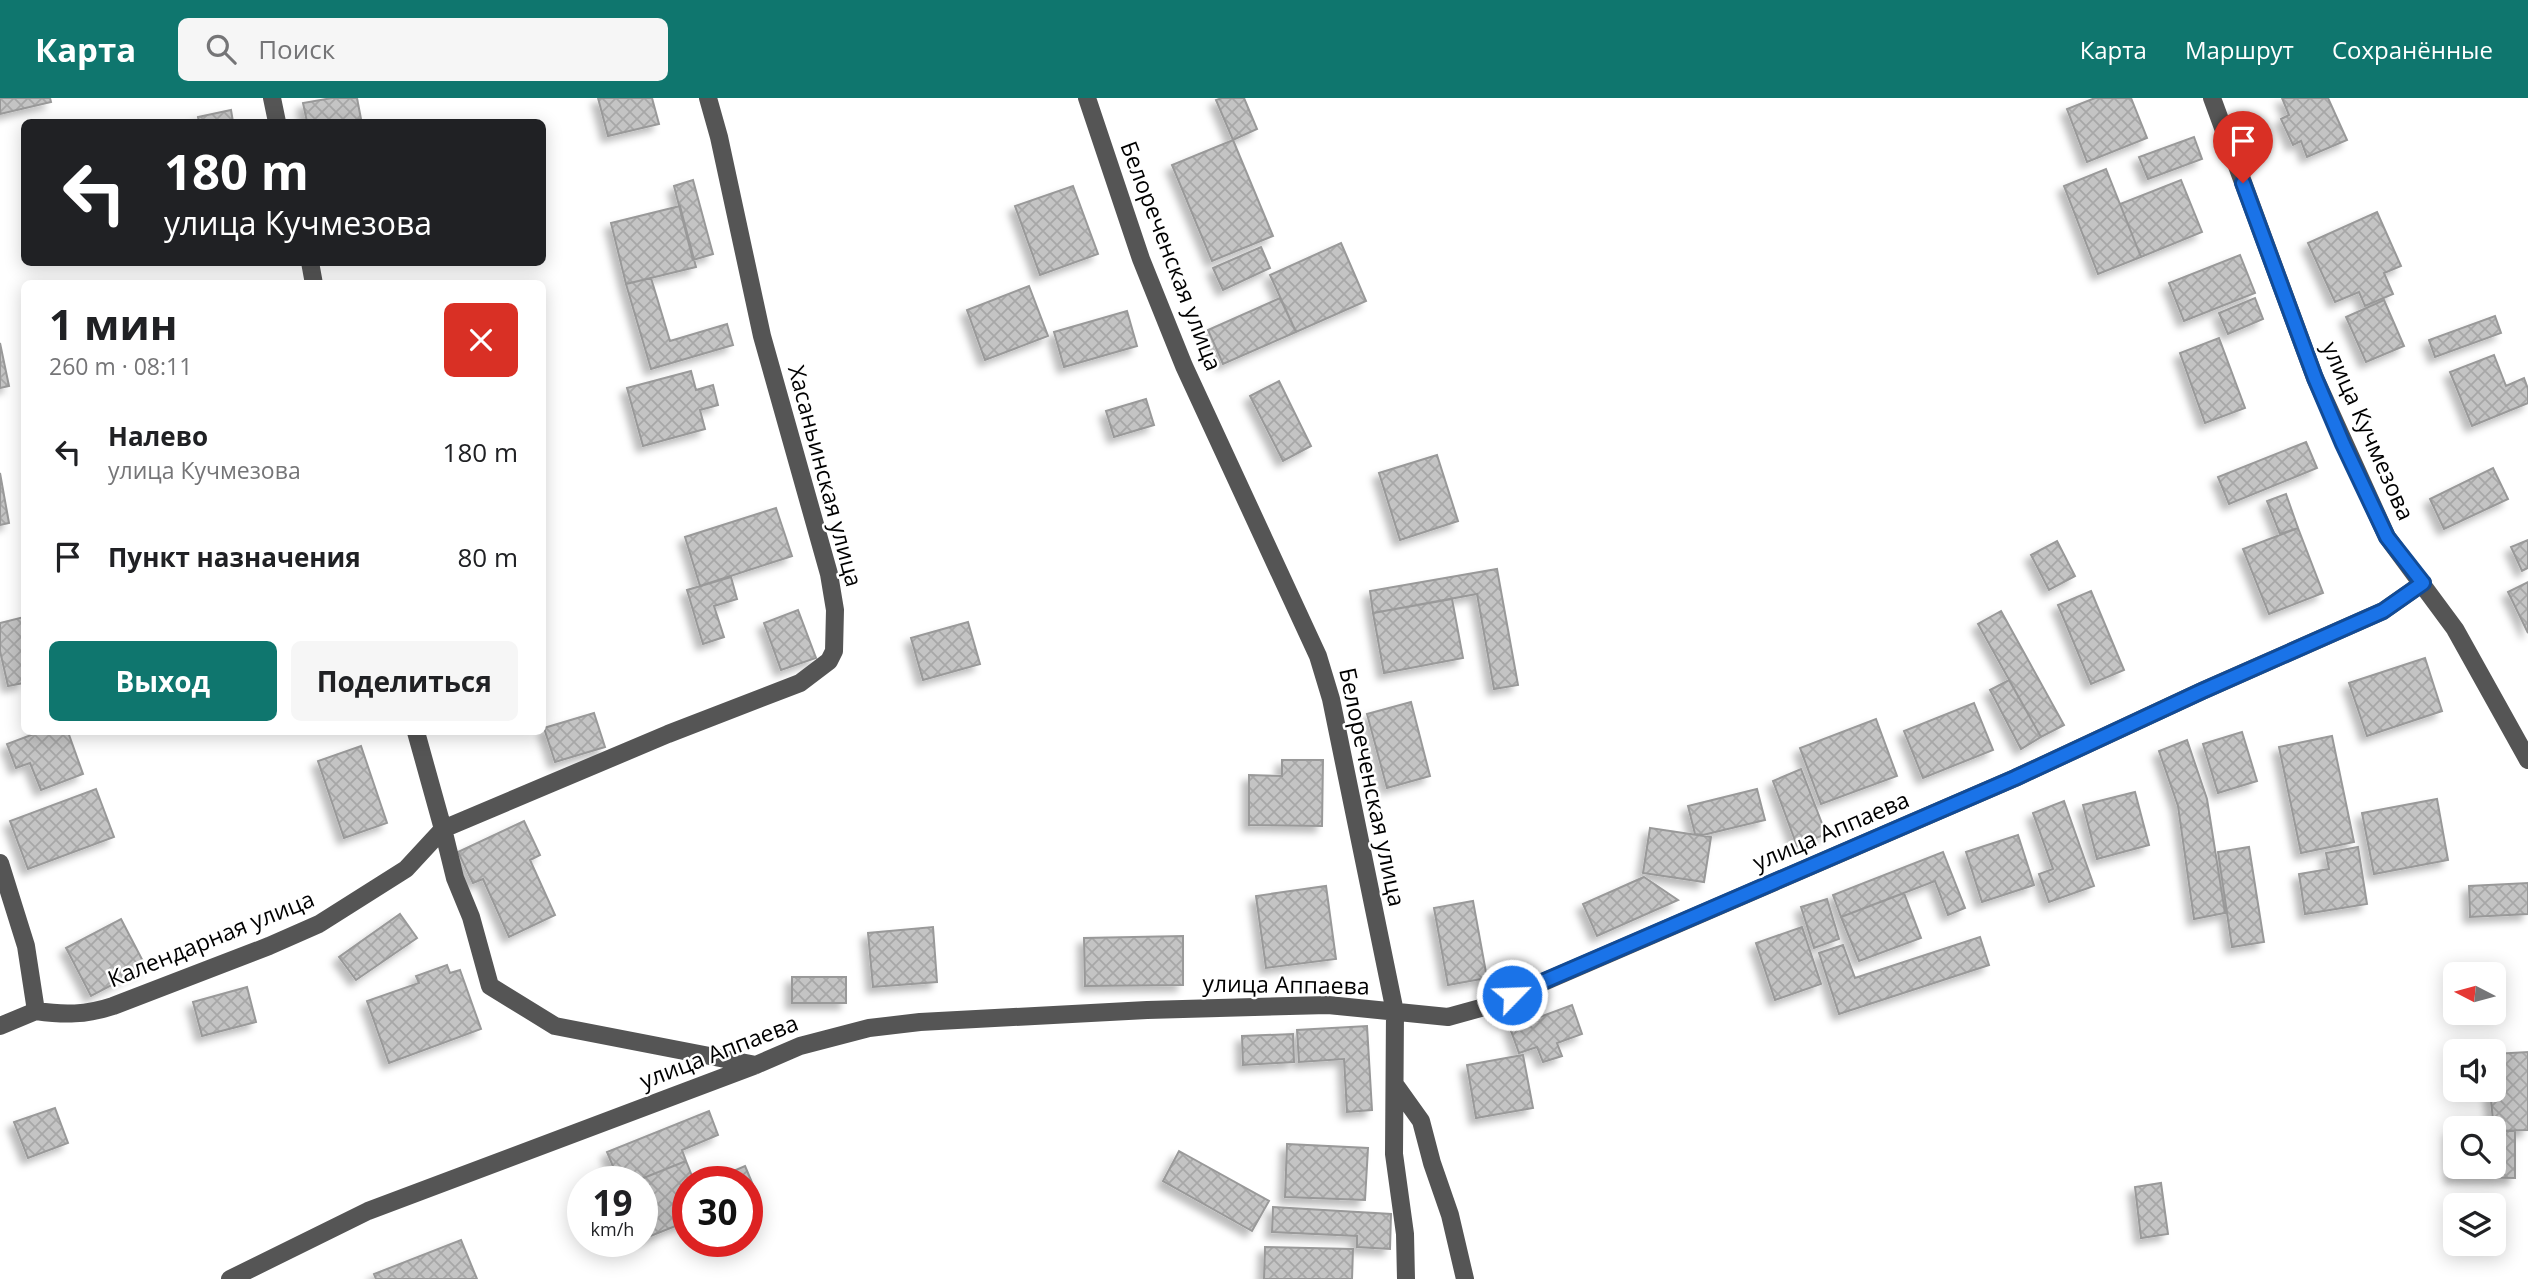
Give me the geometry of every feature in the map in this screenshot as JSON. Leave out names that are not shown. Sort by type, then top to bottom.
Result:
[{"type":"street","points":[[272,98],[276,119]]},
{"type":"street","name":"Хасаньинская улица","points":[[443,829],[668,734],[800,682],[829,660],[834,651],[835,610],[829,574],[762,336],[708,98]]},
{"type":"street","name":"Белореченская улица","points":[[1087,98],[1141,258],[1184,366],[1318,656],[1331,699],[1395,1012],[1394,1154],[1405,1234],[1406,1279]]},
{"type":"street","name":"улица Кучмезова","points":[[2212,98],[2324,400],[2387,537],[2455,629],[2528,760]]},
{"type":"street","name":"улица Аппаева","points":[[230,1279],[368,1211],[800,1046],[869,1028],[1134,1010],[1328,1005],[1448,1017],[1488,1006],[2015,778],[2383,611],[2423,583]]},
{"type":"street","points":[[416,735],[455,878],[471,917],[490,986],[555,1026],[756,1065]]},
{"type":"street","name":"Календарная улица","points":[[36,1011],[65,1015],[90,1014],[270,946],[319,924],[406,869],[443,829]]},
{"type":"street","points":[[0,863],[26,946],[36,1011],[0,1026]]},
{"type":"street","points":[[1396,1086],[1421,1121],[1450,1215],[1465,1279]]},
{"type":"building","points":[[0,98],[50,98],[51,102],[0,114]]},
{"type":"building","points":[[332,98],[357,98],[361,119],[306,119],[303,103]]},
{"type":"building","points":[[598,98],[652,98],[659,124],[608,136]]},
{"type":"building","points":[[1244,98],[1257,129],[1233,140],[1216,100]]},
{"type":"building","points":[[2095,98],[2131,98],[2147,138],[2087,162],[2067,109]]},
{"type":"building","points":[[2282,98],[2328,98],[2347,140],[2307,157],[2301,141],[2293,145],[2281,119],[2289,115]]},
{"type":"building","points":[[231,110],[232,119],[198,119]]},
{"type":"building","points":[[2194,137],[2202,159],[2148,179],[2139,157]]},
{"type":"building","points":[[1233,140],[1273,236],[1212,261],[1172,165]]},
{"type":"building","points":[[2106,169],[2141,257],[2098,274],[2064,186]]},
{"type":"building","points":[[693,180],[713,254],[693,260],[674,186]]},
{"type":"building","points":[[2181,180],[2202,232],[2141,257],[2120,204]]},
{"type":"building","points":[[1073,186],[1098,254],[1040,275],[1015,206]]},
{"type":"building","points":[[680,206],[696,267],[626,284],[611,223]]},
{"type":"building","points":[[2377,212],[2401,266],[2384,273],[2393,294],[2365,306],[2359,292],[2335,302],[2308,243]]},
{"type":"building","points":[[1341,243],[1366,301],[1296,332],[1270,275]]},
{"type":"building","points":[[1261,247],[1270,268],[1223,290],[1213,268]]},
{"type":"building","points":[[2240,255],[2255,293],[2184,321],[2169,283]]},
{"type":"building","points":[[651,278],[670,341],[727,324],[733,345],[651,369],[626,284]]},
{"type":"building","points":[[1029,286],[1048,336],[985,360],[967,310]]},
{"type":"building","points":[[1280,298],[1296,332],[1223,364],[1208,330]]},
{"type":"building","points":[[2255,298],[2263,319],[2228,334],[2219,313]]},
{"type":"building","points":[[2384,300],[2404,346],[2366,362],[2346,317]]},
{"type":"building","points":[[1127,311],[1137,346],[1064,367],[1054,332]]},
{"type":"building","points":[[2495,316],[2501,333],[2435,357],[2429,340]]},
{"type":"building","points":[[2219,338],[2245,408],[2205,423],[2180,353]]},
{"type":"building","points":[[0,343],[9,386],[0,388]]},
{"type":"building","points":[[2494,355],[2506,386],[2524,378],[2528,389],[2528,403],[2472,426],[2450,372]]},
{"type":"building","points":[[691,371],[696,390],[713,385],[718,405],[700,410],[705,429],[643,446],[627,388]]},
{"type":"building","points":[[1279,381],[1311,446],[1283,461],[1250,396]]},
{"type":"building","points":[[1146,399],[1154,425],[1114,437],[1106,411]]},
{"type":"building","points":[[2306,442],[2317,468],[2229,504],[2218,477]]},
{"type":"building","points":[[1437,455],[1458,521],[1400,540],[1379,473]]},
{"type":"building","points":[[2493,468],[2508,499],[2444,529],[2430,499]]},
{"type":"building","points":[[0,473],[9,523],[0,525]]},
{"type":"building","points":[[2286,494],[2298,528],[2280,534],[2267,501]]},
{"type":"building","points":[[776,508],[792,556],[700,586],[685,537]]},
{"type":"building","points":[[2298,528],[2323,593],[2269,614],[2243,549]]},
{"type":"building","points":[[2528,540],[2528,568],[2522,571],[2511,547]]},
{"type":"building","points":[[2057,541],[2075,576],[2049,590],[2031,555]]},
{"type":"building","points":[[1497,569],[1518,685],[1494,689],[1477,594],[1373,613],[1370,591]]},
{"type":"building","points":[[731,577],[737,599],[714,606],[724,637],[703,644],[687,590]]},
{"type":"building","points":[[2528,582],[2528,633],[2508,592]]},
{"type":"building","points":[[2091,591],[2124,670],[2091,684],[2058,605]]},
{"type":"building","points":[[1452,599],[1463,658],[1384,673],[1373,613]]},
{"type":"building","points":[[798,610],[816,658],[781,670],[764,623]]},
{"type":"building","points":[[2001,611],[2064,725],[2041,737],[1978,624]]},
{"type":"building","points":[[21,618],[21,684],[8,686],[0,651],[0,623]]},
{"type":"building","points":[[968,622],[980,664],[923,680],[911,638]]},
{"type":"building","points":[[2425,658],[2442,711],[2367,736],[2349,683]]},
{"type":"building","points":[[2009,680],[2041,737],[2021,749],[1990,690]]},
{"type":"building","points":[[1411,702],[1430,776],[1387,788],[1367,714]]},
{"type":"building","points":[[1974,703],[1993,750],[1923,778],[1904,731]]},
{"type":"building","points":[[594,713],[605,747],[555,762],[546,727]]},
{"type":"building","points":[[1876,719],[1897,776],[1821,804],[1800,748]]},
{"type":"building","points":[[2242,732],[2257,781],[2218,793],[2203,744]]},
{"type":"building","points":[[31,735],[69,735],[83,774],[41,790],[30,763],[16,768],[7,744]]},
{"type":"building","points":[[2332,736],[2354,842],[2301,853],[2279,747]]},
{"type":"building","points":[[2187,740],[2207,799],[2225,913],[2194,919],[2178,806],[2159,751]]},
{"type":"building","points":[[361,746],[387,823],[344,838],[318,761]]},
{"type":"building","points":[[1282,760],[1323,760],[1322,826],[1249,825],[1249,775],[1282,776]]},
{"type":"building","points":[[1801,769],[1826,834],[1797,846],[1773,781]]},
{"type":"building","points":[[96,789],[114,837],[28,869],[10,821]]},
{"type":"building","points":[[1757,789],[1765,820],[1703,835],[1695,834],[1688,806]]},
{"type":"building","points":[[2135,792],[2149,845],[2097,859],[2083,805]]},
{"type":"building","points":[[2437,799],[2448,860],[2374,874],[2362,813]]},
{"type":"building","points":[[2064,801],[2094,886],[2049,902],[2039,874],[2053,869],[2033,813]]},
{"type":"building","points":[[524,821],[540,855],[530,860],[555,915],[509,937],[483,879],[473,883],[458,852]]},
{"type":"building","points":[[1650,828],[1711,837],[1704,882],[1643,873]]},
{"type":"building","points":[[2018,835],[2034,885],[1982,902],[1966,852]]},
{"type":"building","points":[[2249,847],[2264,942],[2232,947],[2218,852]]},
{"type":"building","points":[[2358,847],[2367,904],[2305,914],[2299,874],[2329,869],[2326,853]]},
{"type":"building","points":[[1943,852],[1965,908],[1948,915],[1935,881],[1841,917],[1833,895]]},
{"type":"building","points":[[1644,877],[1678,900],[1597,936],[1583,904]]},
{"type":"building","points":[[2528,883],[2528,914],[2470,917],[2469,886]]},
{"type":"building","points":[[1326,886],[1336,959],[1266,968],[1256,896]]},
{"type":"building","points":[[1904,893],[1921,938],[1859,961],[1841,917]]},
{"type":"building","points":[[1827,899],[1839,939],[1814,948],[1801,907]]},
{"type":"building","points":[[1473,901],[1487,978],[1448,985],[1434,908]]},
{"type":"building","points":[[400,914],[417,938],[356,980],[339,957]]},
{"type":"building","points":[[121,919],[146,967],[91,996],[66,948]]},
{"type":"building","points":[[933,927],[937,982],[873,987],[868,933]]},
{"type":"building","points":[[1802,927],[1821,984],[1775,1000],[1756,943]]},
{"type":"building","points":[[1183,936],[1183,985],[1085,986],[1084,938]]},
{"type":"building","points":[[1980,937],[1989,965],[1839,1014],[1819,953],[1843,945],[1855,978]]},
{"type":"building","points":[[447,965],[450,973],[460,970],[481,1029],[389,1063],[367,1001],[419,983],[416,976]]},
{"type":"building","points":[[792,977],[846,977],[846,1003],[792,1003]]},
{"type":"building","points":[[247,987],[256,1022],[202,1036],[193,1002]]},
{"type":"building","points":[[1572,1005],[1582,1034],[1557,1043],[1562,1056],[1543,1062],[1537,1047],[1519,1053],[1510,1028]]},
{"type":"building","points":[[1367,1026],[1372,1110],[1347,1112],[1344,1059],[1299,1062],[1297,1030]]},
{"type":"building","points":[[1293,1034],[1294,1062],[1243,1065],[1242,1036]]},
{"type":"building","points":[[2528,1052],[2528,1130],[2506,1131],[2506,1116],[2493,1116],[2491,1102],[2506,1102],[2506,1053]]},
{"type":"building","points":[[1523,1055],[1533,1108],[1476,1118],[1467,1065]]},
{"type":"building","points":[[55,1108],[68,1143],[28,1158],[14,1122]]},
{"type":"building","points":[[709,1111],[718,1135],[682,1150],[686,1161],[658,1172],[658,1166],[613,1166],[607,1152]]},
{"type":"building","points":[[2506,1131],[2515,1131],[2515,1178],[2506,1178]]},
{"type":"building","points":[[1287,1144],[1368,1148],[1365,1200],[1285,1197]]},
{"type":"building","points":[[1179,1151],[1269,1201],[1252,1231],[1163,1181]]},
{"type":"building","points":[[686,1161],[688,1166],[674,1166]]},
{"type":"building","points":[[672,1167],[672,1227],[658,1233],[658,1172]]},
{"type":"building","points":[[2161,1183],[2168,1234],[2141,1238],[2135,1187]]},
{"type":"building","points":[[1273,1207],[1391,1214],[1390,1249],[1357,1247],[1357,1236],[1272,1232]]},
{"type":"building","points":[[461,1240],[477,1279],[376,1279],[374,1274]]},
{"type":"building","points":[[1265,1247],[1353,1249],[1352,1279],[1264,1279]]},
{"type":"route","points":[[1512,995],[2015,778],[2383,611],[2423,583],[2387,537],[2343,444],[2315,378],[2243,183]]}]
